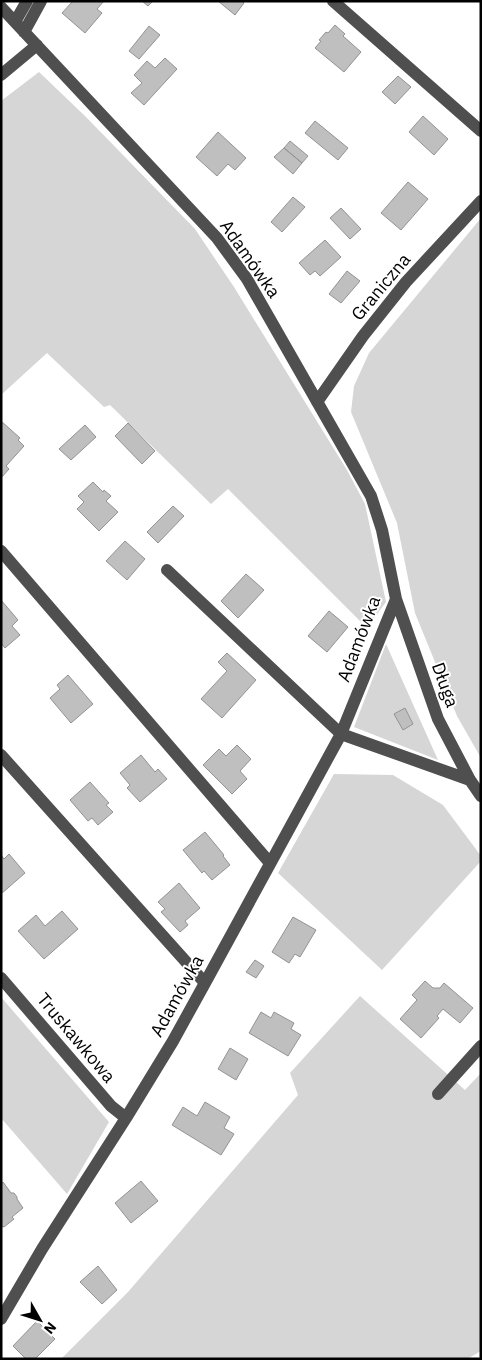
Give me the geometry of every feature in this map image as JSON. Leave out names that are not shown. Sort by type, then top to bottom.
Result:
[{"type":"street","points":[[15,22],[27,1]]},
{"type":"street","points":[[24,32],[41,1]]},
{"type":"street","points":[[333,1],[481,131]]},
{"type":"street","name":"Adamówka","points":[[1,7],[217,238],[247,279],[371,496],[382,530],[396,599],[341,734],[205,984],[173,1041],[42,1249],[1,1319]]},
{"type":"street","points":[[1,75],[37,46]]},
{"type":"street","name":"Graniczna","points":[[317,402],[363,336],[406,282],[481,200]]},
{"type":"street","points":[[1,551],[270,863]]},
{"type":"street","points":[[167,570],[341,734],[470,780]]},
{"type":"street","name":"Długa","points":[[396,599],[438,719],[470,780],[481,796]]},
{"type":"street","points":[[1,755],[205,984]]},
{"type":"street","name":"Truskawkowa","points":[[1,978],[110,1106],[126,1118]]},
{"type":"street","points":[[438,1094],[481,1046]]},
{"type":"shaded area","points":[[39,72],[86,117],[195,229],[234,287],[347,470],[365,504],[386,602],[367,628],[228,489],[211,504],[110,405],[104,407],[47,353],[1,395],[1,101]]},
{"type":"shaded area","points":[[481,218],[481,758],[457,716],[415,613],[397,523],[351,412],[354,386],[369,353]]},
{"type":"shaded area","points":[[386,644],[438,760],[354,727]]},
{"type":"shaded area","points":[[334,774],[393,775],[443,805],[481,856],[481,861],[382,970],[278,873]]},
{"type":"shaded area","points":[[360,996],[465,1090],[481,1073],[481,1351],[467,1359],[61,1359],[128,1292],[298,1095],[290,1073]]},
{"type":"shaded area","points":[[1,997],[109,1122],[67,1194],[1,1118]]},
{"type":"building","points":[[73,1],[104,1],[97,9],[102,13],[85,33],[62,13]]},
{"type":"building","points":[[142,1],[153,1],[148,6]]},
{"type":"building","points":[[218,1],[242,1],[244,3],[235,15]]},
{"type":"building","points":[[335,25],[345,34],[343,36],[361,52],[344,72],[315,48],[321,41],[319,40]]},
{"type":"building","points":[[149,26],[160,35],[139,59],[129,51]]},
{"type":"building","points":[[165,58],[177,69],[144,105],[131,93],[142,83],[134,75],[147,61],[155,68]]},
{"type":"building","points":[[398,76],[411,87],[395,104],[382,92]]},
{"type":"building","points":[[423,116],[448,139],[434,155],[409,132]]},
{"type":"building","points":[[315,121],[348,148],[338,160],[305,133]]},
{"type":"building","points":[[218,132],[246,158],[235,170],[228,164],[217,176],[196,157]]},
{"type":"building","points":[[290,141],[308,156],[302,163],[284,148]]},
{"type":"building","points":[[284,148],[302,163],[293,174],[274,157]]},
{"type":"building","points":[[408,182],[428,199],[401,230],[381,213]]},
{"type":"building","points":[[293,197],[305,207],[282,232],[271,222]]},
{"type":"building","points":[[341,208],[361,229],[350,239],[330,218]]},
{"type":"building","points":[[325,240],[341,257],[320,276],[315,271],[310,275],[299,263]]},
{"type":"building","points":[[347,271],[360,281],[341,303],[329,294]]},
{"type":"building","points":[[1,421],[20,438],[18,440],[24,446],[6,466],[9,469],[1,478]]},
{"type":"building","points":[[128,423],[155,451],[142,464],[115,436]]},
{"type":"building","points":[[85,425],[96,437],[71,460],[59,449]]},
{"type":"building","points":[[93,482],[103,492],[104,490],[111,496],[106,501],[118,512],[99,531],[77,509],[84,502],[78,496]]},
{"type":"building","points":[[173,506],[184,516],[158,543],[147,532]]},
{"type":"building","points":[[125,541],[145,559],[127,580],[106,561]]},
{"type":"building","points":[[246,574],[264,590],[238,618],[221,601]]},
{"type":"building","points":[[1,600],[18,620],[12,626],[20,635],[5,648],[1,643]]},
{"type":"building","points":[[329,611],[348,627],[327,652],[308,636]]},
{"type":"building","points":[[227,653],[256,680],[222,718],[201,699],[227,671],[218,662]]},
{"type":"building","points":[[68,675],[93,704],[71,723],[50,698],[60,689],[57,685]]},
{"type":"building","points":[[405,708],[413,724],[403,730],[394,714]]},
{"type":"building","points":[[237,745],[251,759],[240,771],[247,779],[232,794],[203,765],[219,749],[226,756]]},
{"type":"building","points":[[141,755],[155,772],[158,769],[167,779],[140,802],[127,788],[130,785],[120,773]]},
{"type":"building","points":[[90,782],[109,803],[106,805],[113,812],[98,825],[92,818],[88,821],[70,800]]},
{"type":"building","points":[[205,832],[230,865],[212,880],[204,871],[202,873],[183,850]]},
{"type":"building","points":[[9,854],[25,873],[1,894],[1,855],[4,859]]},
{"type":"building","points":[[179,883],[200,908],[185,921],[188,925],[180,932],[161,912],[165,909],[158,902]]},
{"type":"building","points":[[62,911],[78,929],[44,959],[18,931],[36,915],[45,926]]},
{"type":"building","points":[[293,917],[316,930],[300,957],[295,954],[289,963],[272,952]]},
{"type":"building","points":[[255,960],[264,966],[256,978],[246,972]]},
{"type":"building","points":[[425,981],[433,988],[440,988],[444,983],[473,1008],[460,1023],[443,1009],[437,1016],[439,1018],[421,1038],[400,1019],[417,1000],[412,995]]},
{"type":"building","points":[[261,1012],[271,1018],[274,1012],[294,1023],[291,1029],[301,1035],[288,1056],[249,1033]]},
{"type":"building","points":[[230,1048],[248,1059],[236,1080],[218,1069]]},
{"type":"building","points":[[205,1102],[230,1117],[224,1128],[234,1134],[221,1155],[172,1125],[183,1107],[197,1116]]},
{"type":"building","points":[[141,1181],[158,1201],[131,1223],[115,1203]]},
{"type":"building","points":[[3,1182],[11,1193],[14,1193],[23,1208],[4,1227],[1,1226],[1,1184]]},
{"type":"building","points":[[98,1266],[117,1290],[102,1304],[80,1282]]},
{"type":"building","points":[[37,1321],[55,1339],[35,1359],[26,1359],[13,1346]]}]
